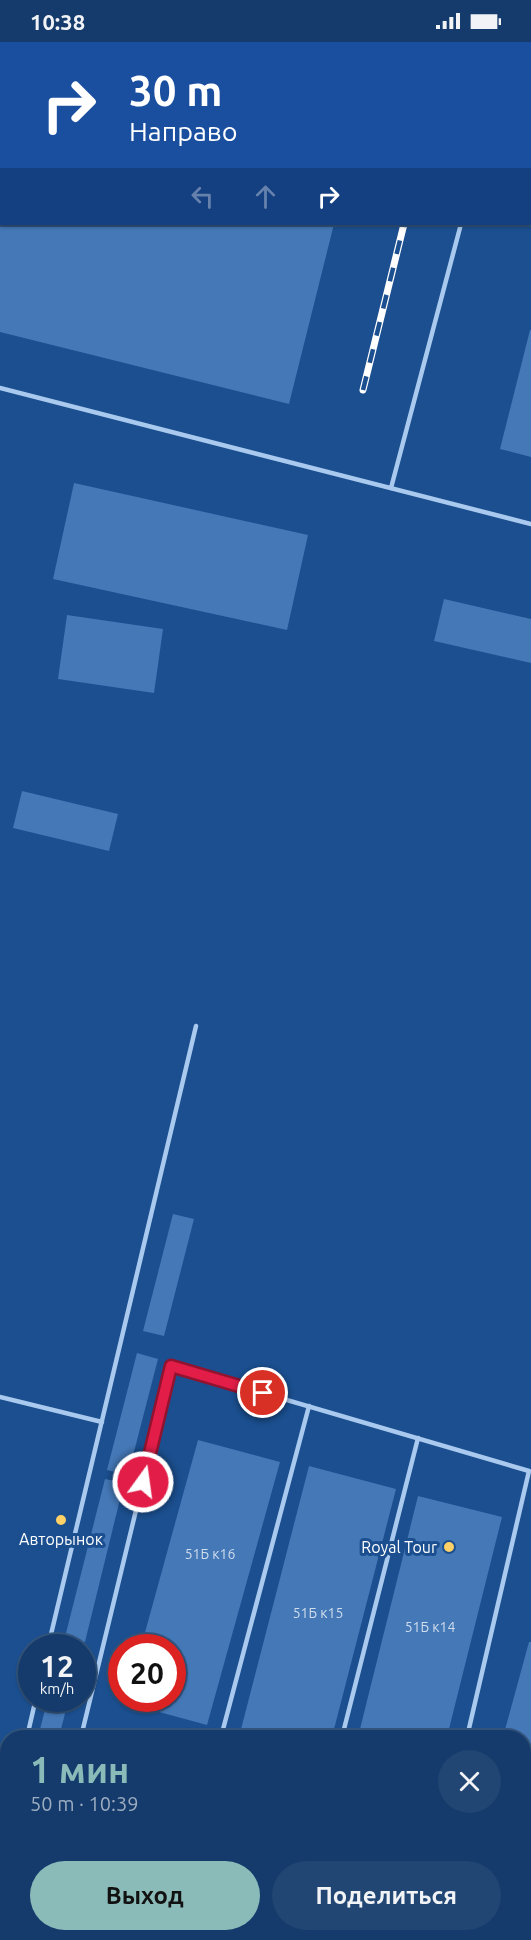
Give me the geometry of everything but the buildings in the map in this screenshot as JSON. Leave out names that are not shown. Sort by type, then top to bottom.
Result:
[{"type":"lane","points":[[391,488],[461,225]]},
{"type":"lane","points":[[0,388],[531,524]]},
{"type":"lane","points":[[51,1634],[196,1026]]},
{"type":"lane","points":[[83,1730],[171,1366],[529,1471],[469,1730]]},
{"type":"lane","points":[[0,1398],[102,1422]]},
{"type":"lane","points":[[223,1730],[309,1406]]},
{"type":"lane","points":[[344,1730],[418,1438]]},
{"type":"lane","points":[[29,1730],[33,1712]]},
{"type":"railway","points":[[363,390],[404,225]]},
{"type":"place","name":"Авторынок","points":[[61,1520]]},
{"type":"place","name":"Royal Tour","points":[[449,1547]]},
{"type":"route","points":[[143,1482],[171,1366],[263,1393]]}]
